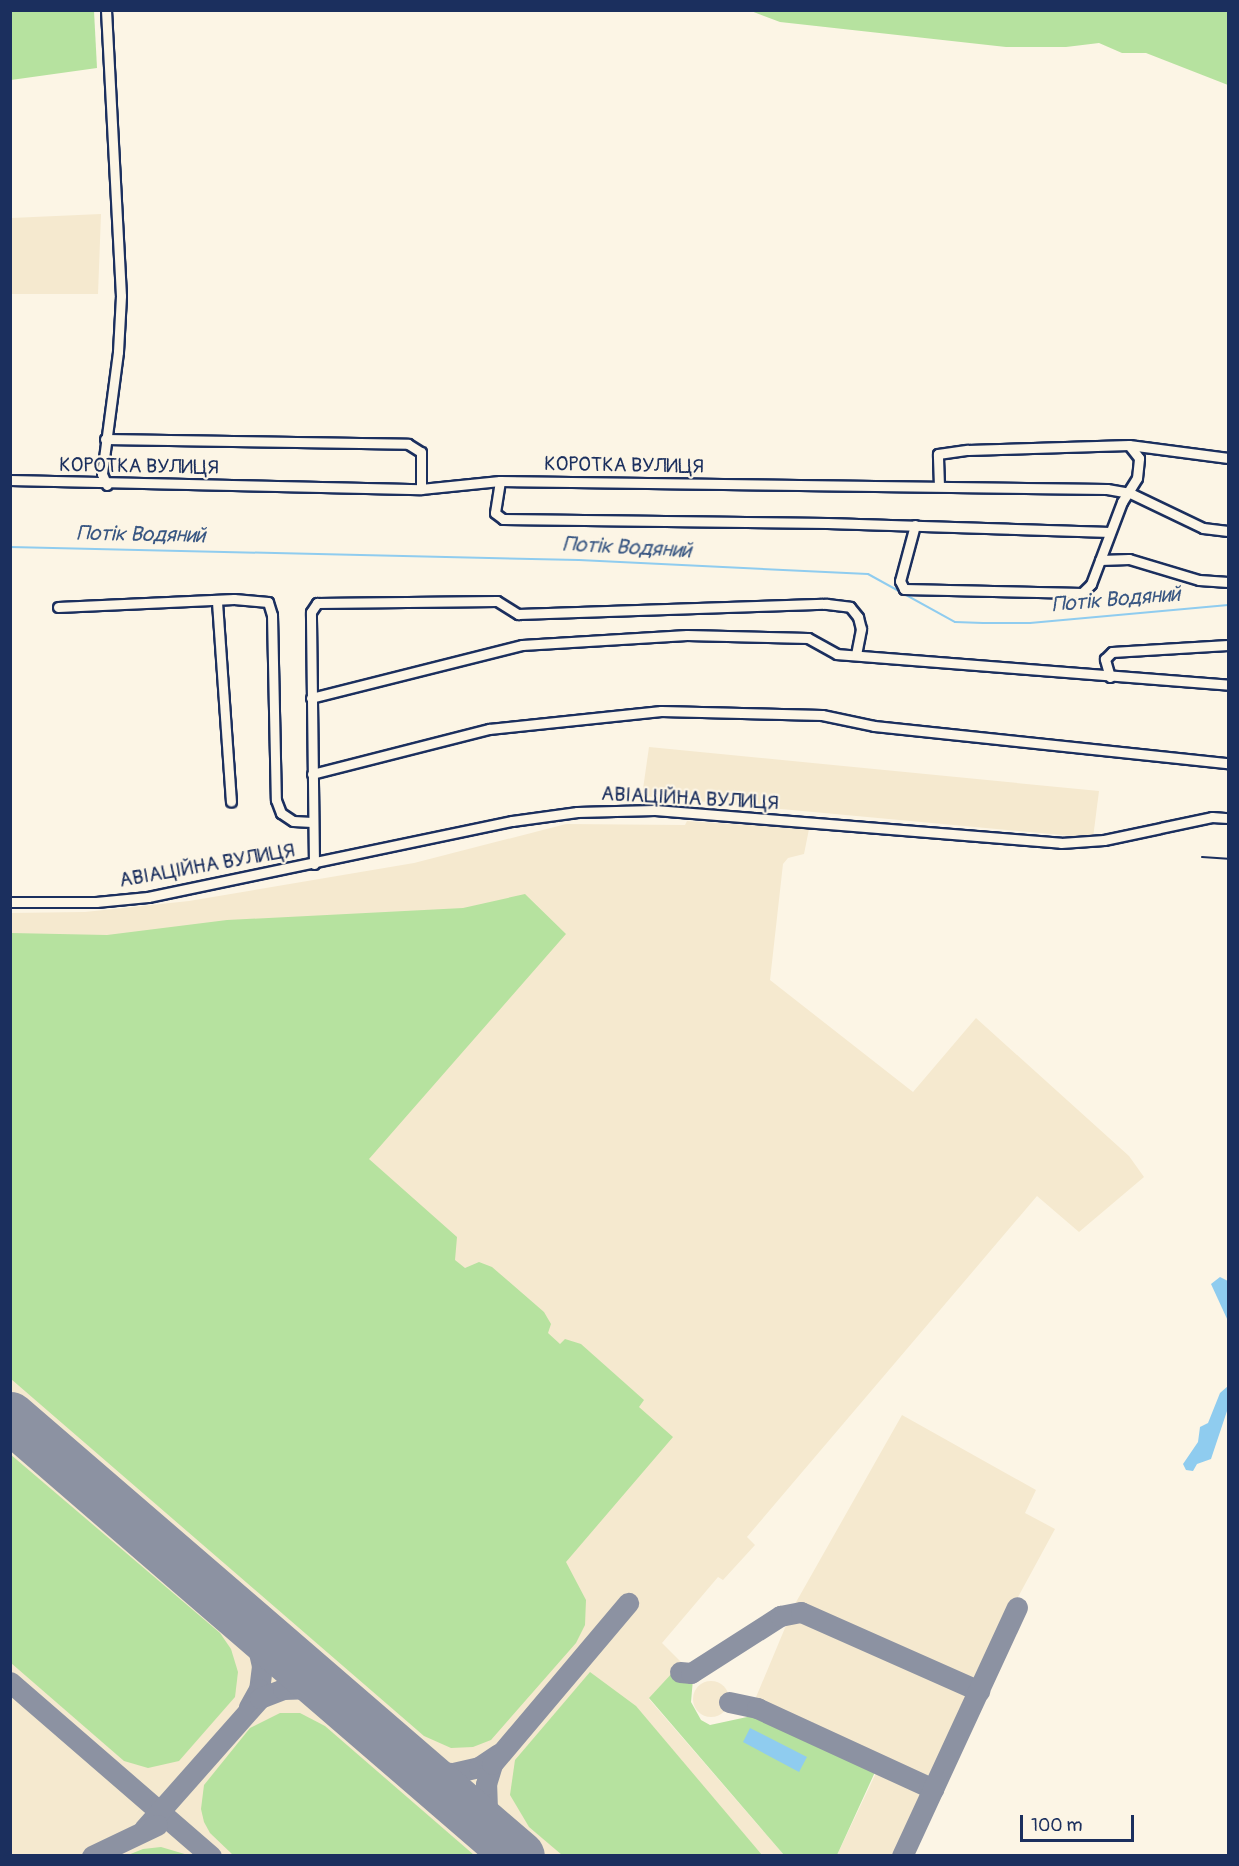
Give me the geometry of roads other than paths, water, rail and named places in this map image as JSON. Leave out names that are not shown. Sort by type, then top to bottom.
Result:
[{"type":"street","points":[[106,10],[120,296],[118,352],[102,474],[107,485]]},
{"type":"street","points":[[105,439],[408,444],[421,452],[421,489]]},
{"type":"street","points":[[939,486],[936,457],[940,453],[1129,445],[1228,458]]},
{"type":"street","points":[[915,525],[900,581],[907,589],[1082,593],[1089,588],[1124,498],[1130,493],[1139,466],[1139,458],[1129,445]]},
{"type":"street","name":"КОРОТКА ВУЛИЦЯ","points":[[10,480],[107,485],[421,489],[500,481],[1107,489],[1130,493],[1203,528],[1228,531]]},
{"type":"street","points":[[500,481],[495,513],[503,519],[915,525],[1110,532]]},
{"type":"street","points":[[1100,560],[1129,559],[1199,580],[1228,582]]},
{"type":"street","points":[[58,607],[262,599],[271,608],[276,800],[281,813],[293,821],[312,822]]},
{"type":"street","points":[[314,864],[311,612],[317,603],[497,600],[518,614],[827,604],[850,607],[858,617],[861,629],[856,656]]},
{"type":"street","points":[[218,602],[231,802]]},
{"type":"street","points":[[311,698],[522,645],[687,635],[808,638],[831,652],[856,656],[1228,685]]},
{"type":"street","points":[[1110,677],[1105,659],[1112,652],[1228,645]]},
{"type":"street","points":[[312,774],[489,729],[661,711],[822,715],[874,726],[1228,763]]},
{"type":"street","name":"АВІАЦІЙНА ВУЛИЦЯ","points":[[10,902],[96,902],[148,897],[532,818],[615,809],[1061,843],[1104,840],[1212,817],[1228,818]]},
{"type":"water","points":[[1220,1277],[1228,1281],[1228,1321],[1211,1284]]},
{"type":"water","points":[[1228,1386],[1228,1408],[1211,1459],[1197,1464],[1193,1471],[1186,1470],[1183,1464],[1198,1442],[1200,1427],[1208,1423],[1220,1393]]},
{"type":"water","points":[[750,1728],[807,1757],[799,1772],[743,1742]]},
{"type":"waterway","name":"Потік Водяний","points":[[10,547],[579,560],[868,574],[955,622],[1030,623],[1228,605]]},
{"type":"railway","points":[[1202,857],[1228,859]]}]
